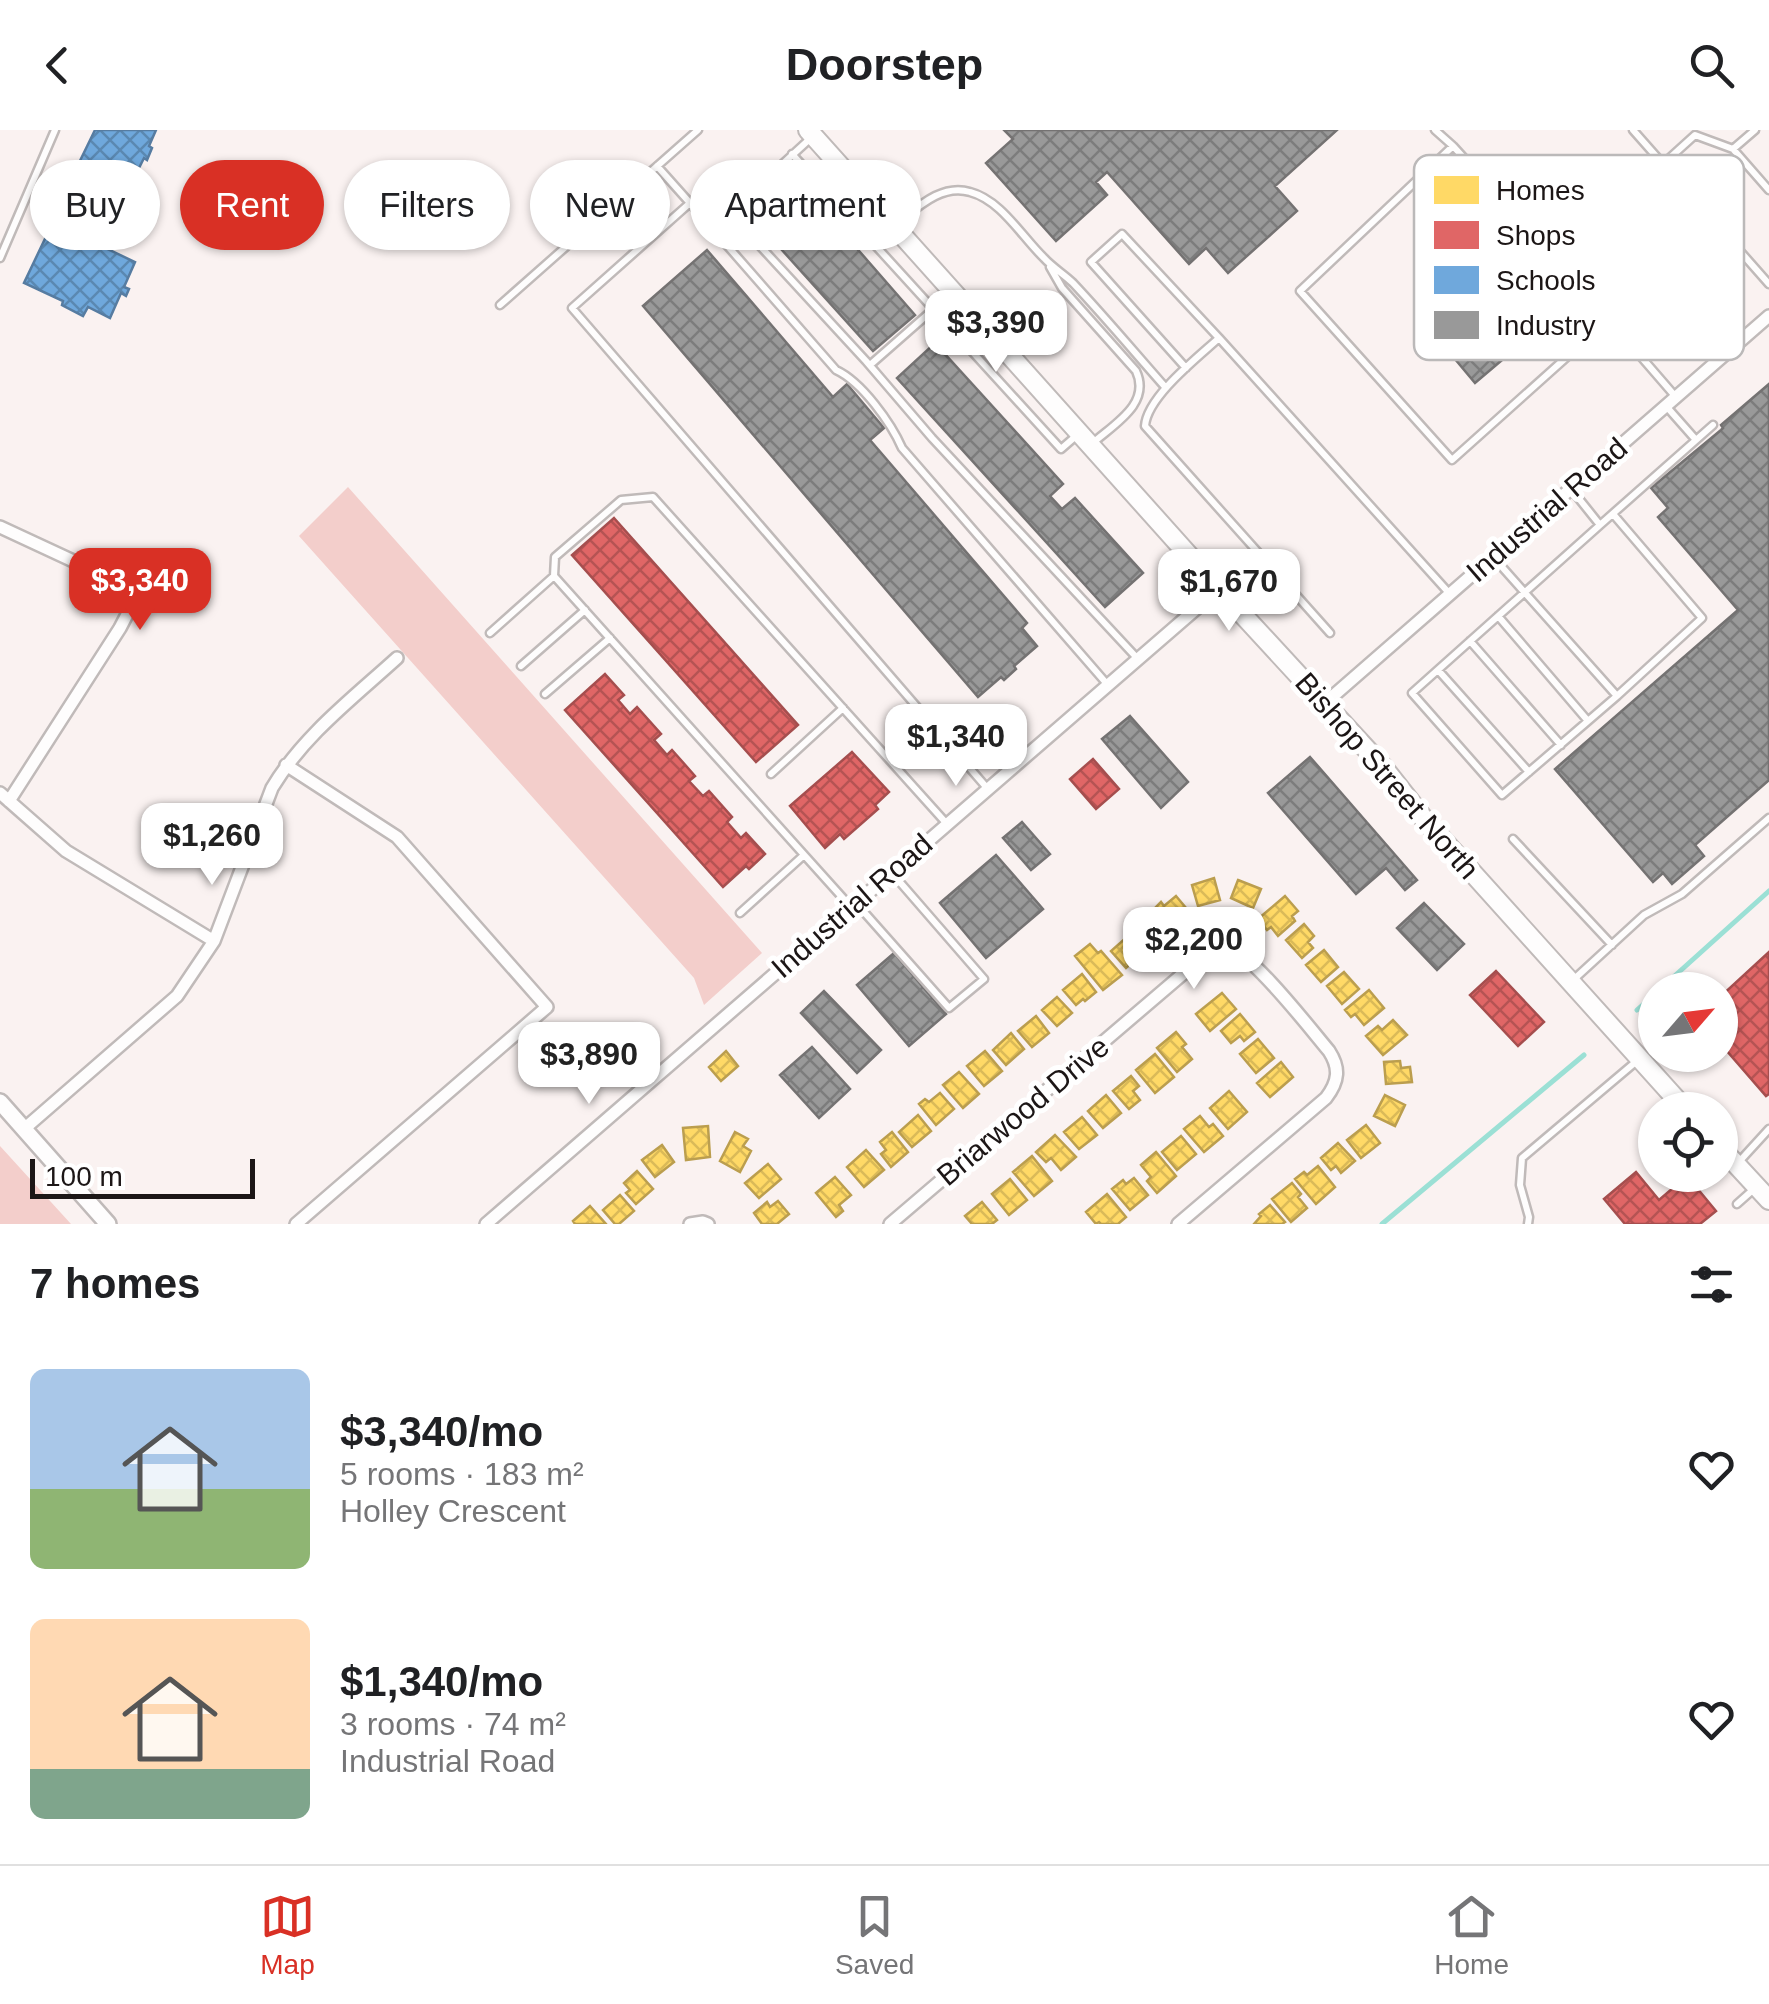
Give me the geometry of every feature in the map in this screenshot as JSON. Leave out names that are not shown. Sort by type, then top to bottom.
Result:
[{"type":"main road","name":"Bishop Street North","points":[[810,133],[834,160]]},
{"type":"main road","name":"Bishop Street North","points":[[915,250],[1383,767],[1424,819],[1638,1057]]},
{"type":"main road","name":"Bishop Street North","points":[[1651,1072],[1668,1092]]},
{"type":"main road","points":[[1738,1167],[1762,1194]]},
{"type":"street","name":"Industrial Road","points":[[1744,339],[1769,317]]},
{"type":"street","name":"Industrial Road","points":[[1325,703],[1719,360]]},
{"type":"street","points":[[0,527],[112,579],[133,603],[120,628],[4,797],[66,851],[214,940]]},
{"type":"street","name":"Industrial Road","points":[[486,1224],[1219,589]]},
{"type":"street","points":[[24,1128],[177,996],[214,940],[272,788],[286,765],[309,738],[397,658]]},
{"type":"street","points":[[286,765],[398,837],[547,1007],[296,1224]]},
{"type":"street","name":"Briarwood Drive","points":[[890,1224],[1192,967],[1208,954],[1227,948],[1242,954],[1260,971],[1329,1050],[1338,1076],[1326,1098],[1178,1224]]},
{"type":"street","points":[[0,1102],[108,1224]]},
{"type":"street","points":[[690,1224],[708,1224]]},
{"type":"lane","points":[[0,258],[55,130]]},
{"type":"lane","points":[[664,160],[698,130]]},
{"type":"lane","points":[[1435,130],[1462,155]]},
{"type":"lane","points":[[1633,130],[1655,155]]},
{"type":"lane","points":[[1732,149],[1755,130]]},
{"type":"lane","points":[[1671,155],[1693,132],[1737,155]]},
{"type":"lane","points":[[810,133],[738,204],[749,234],[1138,659]]},
{"type":"lane","points":[[1444,155],[1454,146]]},
{"type":"lane","points":[[792,154],[1061,449],[1085,439],[1134,405],[1142,383],[1136,371],[1062,288],[1046,261]]},
{"type":"lane","points":[[1744,162],[1769,190]]},
{"type":"lane","points":[[670,181],[690,203],[572,308],[988,789]]},
{"type":"lane","points":[[1414,184],[1300,291],[1452,460],[1564,360]]},
{"type":"lane","points":[[921,205],[943,192],[970,192],[984,198],[1070,280],[1166,388]]},
{"type":"lane","points":[[1186,368],[1091,262],[1122,234],[1450,594]]},
{"type":"lane","points":[[500,305],[562,250]]},
{"type":"lane","points":[[731,250],[836,370],[860,389],[893,428],[902,448],[1108,685]]},
{"type":"lane","points":[[1744,256],[1769,284]]},
{"type":"lane","points":[[870,365],[953,292]]},
{"type":"lane","points":[[1219,338],[1166,388],[1147,415],[1145,426],[1330,633]]},
{"type":"lane","points":[[1638,360],[1696,440]]},
{"type":"lane","points":[[1612,514],[1702,618],[1502,795],[1412,694],[1524,592],[1612,514],[1696,440],[1714,425]]},
{"type":"lane","points":[[1571,489],[1600,525]]},
{"type":"lane","points":[[490,633],[554,576],[555,558],[622,500],[653,497],[947,824]]},
{"type":"lane","points":[[1493,557],[1617,696]]},
{"type":"lane","points":[[554,576],[804,855],[949,1008],[984,979],[892,872]]},
{"type":"lane","points":[[521,666],[585,610]]},
{"type":"lane","points":[[1498,616],[1588,722]]},
{"type":"lane","points":[[545,694],[610,638]]},
{"type":"lane","points":[[1470,642],[1561,745]]},
{"type":"lane","points":[[1438,670],[1529,772]]},
{"type":"lane","points":[[771,774],[844,708]]},
{"type":"lane","points":[[1570,983],[1644,916],[1682,894],[1769,818]]},
{"type":"lane","points":[[1514,839],[1612,945]]},
{"type":"lane","points":[[740,914],[804,855]]},
{"type":"lane","points":[[1528,1224],[1520,1185],[1522,1158],[1638,1061]]},
{"type":"lane","points":[[1738,1163],[1769,1128]]},
{"type":"lane","points":[[1738,1204],[1762,1194]]},
{"type":"shaded area","points":[[348,487],[762,953],[704,1005],[694,978],[299,536]]},
{"type":"shaded area","points":[[0,1146],[71,1224],[0,1224]]},
{"type":"building: Homes","points":[[1214,878],[1220,900],[1198,906],[1192,885]]},
{"type":"building: Homes","points":[[1238,880],[1261,889],[1253,908],[1231,898]]},
{"type":"building: Homes","points":[[1176,896],[1192,915],[1174,930],[1155,908]]},
{"type":"building: Homes","points":[[1285,896],[1298,911],[1292,916],[1295,921],[1278,936],[1258,919]]},
{"type":"building: Homes","points":[[1148,911],[1168,935],[1149,951],[1129,927]]},
{"type":"building: Homes","points":[[1304,924],[1314,936],[1308,942],[1313,948],[1302,958],[1286,940]]},
{"type":"building: Homes","points":[[1128,936],[1143,953],[1126,968],[1111,951]]},
{"type":"building: Homes","points":[[1090,944],[1122,975],[1103,990],[1075,956]]},
{"type":"building: Homes","points":[[1324,950],[1338,967],[1321,982],[1306,965]]},
{"type":"building: Homes","points":[[1344,972],[1359,989],[1342,1004],[1327,986]]},
{"type":"building: Homes","points":[[1082,974],[1096,992],[1076,1005],[1063,990]]},
{"type":"building: Homes","points":[[1369,990],[1384,1008],[1364,1025],[1355,1014],[1351,1017],[1345,1010]]},
{"type":"building: Homes","points":[[1222,993],[1236,1009],[1210,1031],[1196,1014]]},
{"type":"building: Homes","points":[[1057,997],[1072,1013],[1057,1026],[1042,1010]]},
{"type":"building: Homes","points":[[1240,1014],[1255,1032],[1244,1041],[1240,1036],[1231,1043],[1221,1031]]},
{"type":"building: Homes","points":[[1036,1016],[1049,1033],[1032,1047],[1018,1031]]},
{"type":"building: Homes","points":[[1393,1020],[1407,1035],[1383,1055],[1366,1036]]},
{"type":"building: Homes","points":[[1176,1032],[1192,1059],[1177,1072],[1157,1048]]},
{"type":"building: Homes","points":[[1011,1033],[1024,1049],[1006,1065],[993,1050]]},
{"type":"building: Homes","points":[[1258,1039],[1274,1058],[1256,1073],[1240,1054]]},
{"type":"building: Homes","points":[[726,1051],[738,1066],[721,1081],[709,1067]]},
{"type":"building: Homes","points":[[985,1051],[1002,1071],[984,1086],[967,1066]]},
{"type":"building: Homes","points":[[1155,1054],[1174,1077],[1155,1093],[1136,1070]]},
{"type":"building: Homes","points":[[1400,1061],[1401,1068],[1410,1067],[1412,1082],[1386,1084],[1384,1062]]},
{"type":"building: Homes","points":[[1281,1062],[1293,1077],[1270,1097],[1257,1083]]},
{"type":"building: Homes","points":[[959,1072],[979,1094],[963,1108],[943,1085]]},
{"type":"building: Homes","points":[[1131,1076],[1139,1086],[1133,1091],[1140,1100],[1129,1109],[1113,1091]]},
{"type":"building: Homes","points":[[1229,1091],[1247,1112],[1228,1129],[1210,1108]]},
{"type":"building: Homes","points":[[940,1093],[954,1109],[936,1125],[919,1104]]},
{"type":"building: Homes","points":[[1106,1095],[1121,1113],[1103,1128],[1088,1111]]},
{"type":"building: Homes","points":[[1385,1095],[1405,1105],[1395,1126],[1374,1116]]},
{"type":"building: Homes","points":[[918,1115],[931,1131],[912,1147],[899,1132]]},
{"type":"building: Homes","points":[[1200,1116],[1223,1136],[1204,1152],[1184,1129]]},
{"type":"building: Homes","points":[[1082,1117],[1097,1135],[1079,1149],[1064,1132]]},
{"type":"building: Homes","points":[[1366,1125],[1380,1143],[1361,1158],[1347,1140]]},
{"type":"building: Homes","points":[[708,1126],[710,1157],[686,1160],[683,1128]]},
{"type":"building: Homes","points":[[735,1132],[748,1139],[743,1146],[751,1151],[740,1172],[720,1161]]},
{"type":"building: Homes","points":[[892,1132],[908,1152],[891,1167],[881,1154],[886,1150],[880,1142]]},
{"type":"building: Homes","points":[[1055,1135],[1076,1157],[1061,1170],[1051,1158],[1046,1162],[1036,1152]]},
{"type":"building: Homes","points":[[1181,1136],[1196,1154],[1177,1170],[1162,1152]]},
{"type":"building: Homes","points":[[1338,1143],[1355,1161],[1341,1173],[1336,1166],[1331,1170],[1321,1158]]},
{"type":"building: Homes","points":[[662,1145],[674,1162],[655,1177],[642,1160]]},
{"type":"building: Homes","points":[[866,1150],[884,1170],[864,1187],[847,1167]]},
{"type":"building: Homes","points":[[1156,1152],[1176,1176],[1157,1193],[1141,1165]]},
{"type":"building: Homes","points":[[1032,1156],[1052,1181],[1034,1196],[1013,1172]]},
{"type":"building: Homes","points":[[768,1164],[781,1179],[759,1198],[745,1183]]},
{"type":"building: Homes","points":[[1318,1166],[1335,1187],[1316,1204],[1295,1179]]},
{"type":"building: Homes","points":[[637,1171],[653,1189],[636,1204],[626,1193],[630,1190],[624,1183]]},
{"type":"building: Homes","points":[[835,1177],[851,1195],[839,1205],[843,1211],[836,1217],[816,1193]]},
{"type":"building: Homes","points":[[1134,1178],[1148,1195],[1130,1210],[1112,1189],[1123,1180],[1126,1184]]},
{"type":"building: Homes","points":[[1010,1179],[1027,1200],[1009,1215],[992,1194]]},
{"type":"building: Homes","points":[[1292,1183],[1307,1208],[1291,1222],[1272,1199]]},
{"type":"building: Homes","points":[[1107,1194],[1126,1217],[1118,1224],[1096,1224],[1086,1212]]},
{"type":"building: Homes","points":[[620,1195],[634,1211],[615,1224],[603,1210]]},
{"type":"building: Homes","points":[[778,1201],[789,1214],[777,1224],[762,1224],[754,1213],[767,1202],[770,1207]]},
{"type":"building: Homes","points":[[982,1202],[997,1220],[992,1224],[972,1224],[965,1216]]},
{"type":"building: Homes","points":[[1270,1205],[1285,1222],[1254,1224],[1259,1214]]},
{"type":"building: Homes","points":[[590,1206],[606,1224],[575,1224],[573,1221]]},
{"type":"building: Shops","points":[[614,518],[798,725],[756,762],[572,555]]},
{"type":"building: Shops","points":[[605,674],[624,695],[618,700],[630,714],[637,707],[661,734],[654,740],[667,755],[672,750],[695,776],[689,781],[703,796],[709,791],[732,817],[727,822],[741,838],[746,833],[765,854],[723,887],[565,710]]},
{"type":"building: Shops","points":[[852,752],[889,792],[875,805],[878,809],[844,839],[840,834],[825,848],[790,806]]},
{"type":"building: Shops","points":[[1093,759],[1119,789],[1096,809],[1070,779]]},
{"type":"building: Shops","points":[[1769,952],[1766,1096],[1738,1064],[1738,980]]},
{"type":"building: Shops","points":[[1496,971],[1544,1022],[1518,1046],[1470,995]]},
{"type":"building: Shops","points":[[1636,1172],[1638,1192],[1652,1192],[1659,1200],[1668,1192],[1700,1192],[1716,1211],[1700,1224],[1625,1224],[1604,1199]]},
{"type":"building: Schools","points":[[95,130],[156,130],[147,160],[80,160]]},
{"type":"building: Schools","points":[[40,250],[110,250],[135,262],[124,287],[129,289],[126,296],[121,293],[110,318],[88,307],[83,316],[62,305],[63,301],[24,283]]},
{"type":"building: Industry","points":[[1004,130],[1337,130],[1275,186],[1297,211],[1228,273],[1206,248],[1189,264],[1107,172],[1096,182],[1107,195],[1056,241],[986,163],[1013,139]]},
{"type":"building: Industry","points":[[707,250],[833,397],[847,384],[884,428],[870,440],[1027,623],[1022,628],[1037,646],[1014,666],[1016,669],[978,697],[643,306]]},
{"type":"building: Industry","points":[[782,250],[858,250],[915,315],[873,351]]},
{"type":"building: Industry","points":[[935,343],[1063,484],[1050,496],[1062,509],[1075,498],[1143,573],[1105,607],[897,378]]},
{"type":"building: Industry","points":[[1456,360],[1502,360],[1475,383]]},
{"type":"building: Industry","points":[[1769,384],[1769,780],[1695,845],[1704,856],[1672,884],[1663,873],[1653,882],[1555,769],[1738,610],[1658,517],[1668,508],[1651,488]]},
{"type":"building: Industry","points":[[1130,716],[1188,782],[1161,808],[1102,739]]},
{"type":"building: Industry","points":[[1310,757],[1417,880],[1405,890],[1386,868],[1356,894],[1268,793]]},
{"type":"building: Industry","points":[[1022,822],[1050,854],[1031,870],[1003,838]]},
{"type":"building: Industry","points":[[996,855],[1043,909],[986,958],[940,903]]},
{"type":"building: Industry","points":[[1424,903],[1464,944],[1437,970],[1397,928]]},
{"type":"building: Industry","points":[[894,953],[946,1014],[909,1046],[857,985]]},
{"type":"building: Industry","points":[[824,991],[881,1050],[857,1073],[801,1013]]},
{"type":"building: Industry","points":[[812,1047],[850,1089],[819,1118],[780,1075]]},
{"type":"waterway","points":[[1679,972],[1769,891]]},
{"type":"waterway","points":[[1382,1224],[1584,1055]]}]
